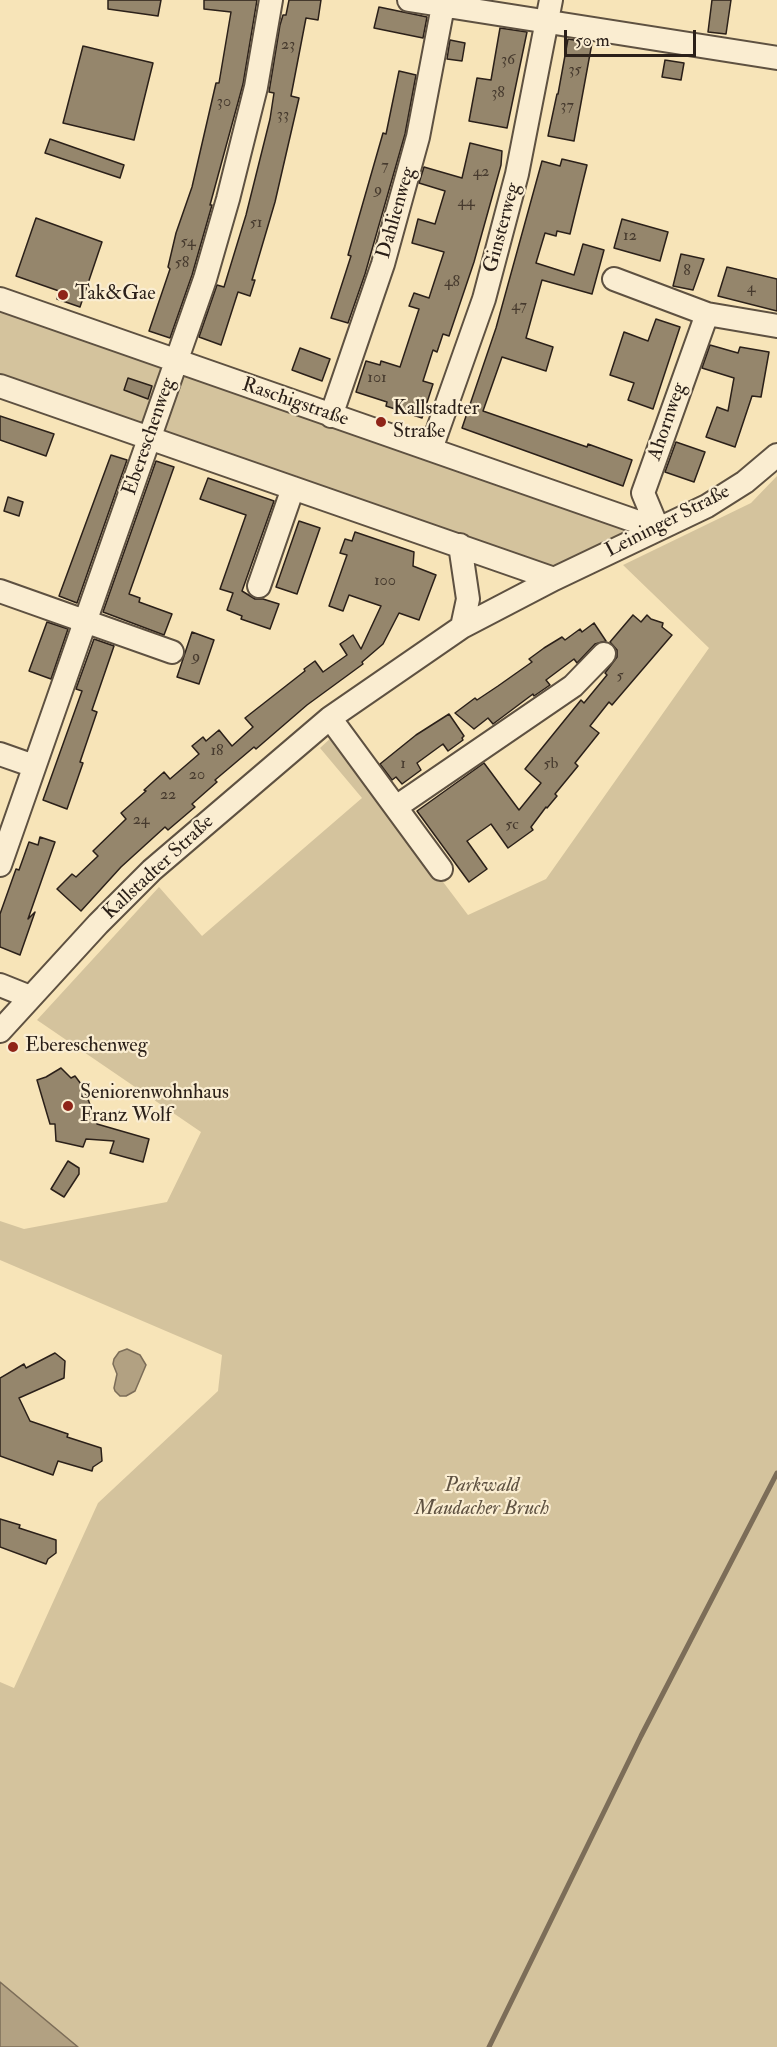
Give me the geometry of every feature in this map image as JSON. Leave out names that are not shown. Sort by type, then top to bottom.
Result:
[{"type":"street","name":"Ebereschenweg","points":[[0,865],[205,279],[256,87],[271,0]]},
{"type":"street","points":[[409,0],[777,58]]},
{"type":"street","name":"Ginsterweg","points":[[430,449],[483,299],[508,208],[517,174],[551,0]]},
{"type":"street","name":"Dahlienweg","points":[[331,416],[383,264],[415,148],[443,6]]},
{"type":"street","points":[[614,279],[706,314],[777,326]]},
{"type":"street","name":"Raschigstraße","points":[[0,299],[658,529]]},
{"type":"street","name":"Ahornweg","points":[[658,529],[643,493],[706,314]]},
{"type":"street","points":[[0,386],[554,579]]},
{"type":"street","name":"Leininger Straße","points":[[554,579],[707,506],[745,482],[777,455]]},
{"type":"street","points":[[259,586],[293,488]]},
{"type":"street","points":[[460,545],[468,598],[462,627]]},
{"type":"street","name":"Kallstadter Straße","points":[[0,1031],[152,870],[330,718],[462,627],[554,579]]},
{"type":"street","points":[[0,591],[172,652]]},
{"type":"street","points":[[396,807],[573,686],[604,654]]},
{"type":"street","points":[[330,718],[441,869]]},
{"type":"street","points":[[0,754],[34,766]]},
{"type":"street","points":[[0,985],[30,997]]},
{"type":"green space","points":[[0,299],[658,529],[554,579],[0,386]]},
{"type":"green space","name":"Parkwald Maudacher Bruch","points":[[777,476],[777,2047],[78,2047],[0,1982],[0,1682],[14,1688],[98,1503],[218,1391],[222,1355],[0,1260],[0,1221],[24,1229],[167,1202],[201,1132],[37,1020],[159,887],[202,936],[362,798],[320,748],[333,736],[468,915],[546,879],[709,648],[623,565],[751,503]]},
{"type":"shaded area","points":[[127,1349],[140,1355],[146,1365],[135,1391],[126,1396],[120,1396],[114,1388],[117,1374],[113,1364],[119,1352]]},
{"type":"shaded area","points":[[0,1982],[78,2047],[0,2047]]},
{"type":"building","points":[[108,0],[161,0],[158,16],[108,9]]},
{"type":"building","points":[[204,0],[257,0],[243,84],[210,205],[212,205],[192,275],[170,338],[149,331],[170,269],[168,267],[176,233],[192,187],[216,83],[219,83],[231,12],[204,9]]},
{"type":"building","points":[[289,0],[321,0],[318,20],[306,18],[291,96],[299,98],[275,202],[252,280],[255,280],[250,296],[238,292],[221,345],[199,337],[217,285],[224,287],[246,215],[270,119],[274,93],[269,92],[280,25],[283,15],[286,15]]},
{"type":"building","points":[[712,0],[731,0],[726,34],[708,32]]},
{"type":"building","points":[[379,7],[427,17],[423,38],[374,28]]},
{"type":"building","points":[[500,28],[527,32],[507,128],[469,121],[477,78],[491,80]]},
{"type":"building","points":[[568,39],[592,43],[574,141],[548,136]]},
{"type":"building","points":[[450,40],[465,43],[462,61],[447,59]]},
{"type":"building","points":[[83,46],[153,63],[134,140],[63,123]]},
{"type":"building","points":[[665,60],[684,63],[681,80],[662,77]]},
{"type":"building","points":[[399,71],[416,75],[405,134],[365,274],[348,323],[331,318],[351,256],[348,255],[383,133],[386,134]]},
{"type":"building","points":[[50,139],[124,165],[120,178],[45,153]]},
{"type":"building","points":[[470,143],[502,151],[501,165],[474,262],[449,336],[443,334],[437,352],[433,350],[423,381],[433,384],[422,418],[386,406],[387,402],[356,392],[366,361],[380,365],[381,361],[400,367],[419,309],[409,306],[414,293],[429,298],[444,252],[412,243],[418,219],[435,224],[445,191],[419,183],[424,167],[462,178]]},
{"type":"building","points":[[562,159],[587,165],[570,234],[557,231],[556,236],[545,233],[536,263],[574,275],[583,244],[604,250],[592,294],[542,280],[526,338],[553,347],[546,371],[502,357],[483,411],[632,460],[623,486],[462,428],[496,328],[542,161],[560,166]]},
{"type":"building","points":[[36,218],[102,242],[80,307],[57,299],[59,291],[16,276]]},
{"type":"building","points":[[622,219],[668,232],[660,261],[614,248]]},
{"type":"building","points":[[681,254],[704,259],[693,290],[673,286]]},
{"type":"building","points":[[727,267],[777,279],[777,311],[718,296]]},
{"type":"building","points":[[656,319],[680,327],[653,409],[628,400],[634,383],[610,375],[624,332],[648,341]]},
{"type":"building","points":[[710,345],[738,353],[740,347],[769,352],[761,397],[752,396],[735,447],[706,437],[717,407],[728,411],[734,378],[702,368]]},
{"type":"building","points":[[300,348],[330,359],[322,381],[292,370]]},
{"type":"building","points":[[128,378],[152,386],[148,399],[124,390]]},
{"type":"building","points":[[0,416],[54,434],[46,456],[0,440]]},
{"type":"building","points":[[676,442],[705,452],[694,482],[665,472]]},
{"type":"building","points":[[111,455],[127,460],[77,603],[59,596]]},
{"type":"building","points":[[156,461],[174,467],[129,594],[140,598],[139,602],[172,614],[164,635],[103,612]]},
{"type":"building","points":[[208,478],[274,501],[242,591],[255,599],[279,604],[270,629],[241,619],[242,616],[227,610],[233,593],[220,589],[246,515],[200,499]]},
{"type":"building","points":[[8,497],[23,502],[19,516],[4,511]]},
{"type":"building","points":[[299,521],[320,528],[297,594],[276,587]]},
{"type":"building","points":[[355,532],[414,552],[413,566],[436,575],[419,620],[399,613],[383,644],[362,662],[363,664],[307,705],[256,749],[254,747],[215,780],[217,782],[192,804],[195,807],[168,830],[165,827],[121,867],[81,911],[57,889],[72,874],[76,877],[98,856],[93,851],[126,819],[121,813],[146,791],[144,790],[164,772],[170,779],[199,754],[192,746],[203,737],[206,741],[219,730],[232,746],[253,727],[245,718],[315,661],[323,672],[347,655],[340,644],[353,635],[361,649],[381,606],[349,595],[343,611],[329,606],[347,555],[340,553],[345,539],[352,541]]},
{"type":"building","points":[[633,615],[641,622],[647,615],[663,623],[662,627],[672,635],[612,705],[609,702],[590,726],[599,733],[575,763],[578,766],[555,794],[557,796],[531,827],[533,830],[508,848],[491,824],[467,841],[487,869],[469,882],[417,811],[484,763],[519,810],[541,783],[525,769],[581,700],[584,703],[607,675],[605,673],[617,657],[617,650],[610,642]]},
{"type":"building","points":[[47,622],[68,629],[51,679],[29,671]]},
{"type":"building","points":[[594,623],[606,641],[595,644],[577,663],[574,659],[546,680],[550,685],[534,696],[533,694],[493,724],[488,718],[474,729],[455,713],[532,662],[529,659],[544,648],[562,637],[565,640],[580,629],[582,632]]},
{"type":"building","points":[[192,632],[214,640],[199,684],[177,677]]},
{"type":"building","points":[[94,639],[114,646],[92,710],[97,712],[67,809],[43,800],[82,691],[76,689]]},
{"type":"building","points":[[449,714],[464,736],[463,740],[448,751],[443,744],[417,763],[421,770],[402,784],[396,777],[392,780],[380,764],[416,735]]},
{"type":"building","points":[[40,837],[55,842],[28,919],[35,912],[20,955],[0,947],[0,914],[16,869],[19,870],[29,842],[38,845]]},
{"type":"building","name":"Seniorenwohnhaus Franz Wolf","points":[[61,1068],[71,1078],[75,1076],[84,1088],[97,1124],[149,1139],[143,1162],[110,1153],[114,1141],[86,1139],[83,1147],[56,1141],[55,1124],[50,1124],[37,1080]]},
{"type":"building","points":[[68,1161],[79,1168],[79,1174],[64,1197],[51,1189]]},
{"type":"building","points":[[55,1353],[65,1361],[64,1378],[19,1398],[30,1421],[68,1434],[67,1437],[101,1448],[102,1461],[93,1467],[92,1471],[58,1461],[53,1475],[0,1456],[0,1378],[24,1364],[26,1368]]},
{"type":"building","points":[[0,1519],[56,1540],[56,1553],[48,1559],[46,1564],[0,1547]]},
{"type":"waterway","points":[[489,2047],[641,1736],[777,1473]]},
{"type":"place","name":"Tak&Gae","points":[[63,295]]},
{"type":"place","name":"Kallstadter Straße","points":[[381,422]]},
{"type":"place","name":"Ebereschenweg","points":[[13,1047]]},
{"type":"place","name":"Seniorenwohnhaus Franz Wolf","points":[[68,1106]]}]
